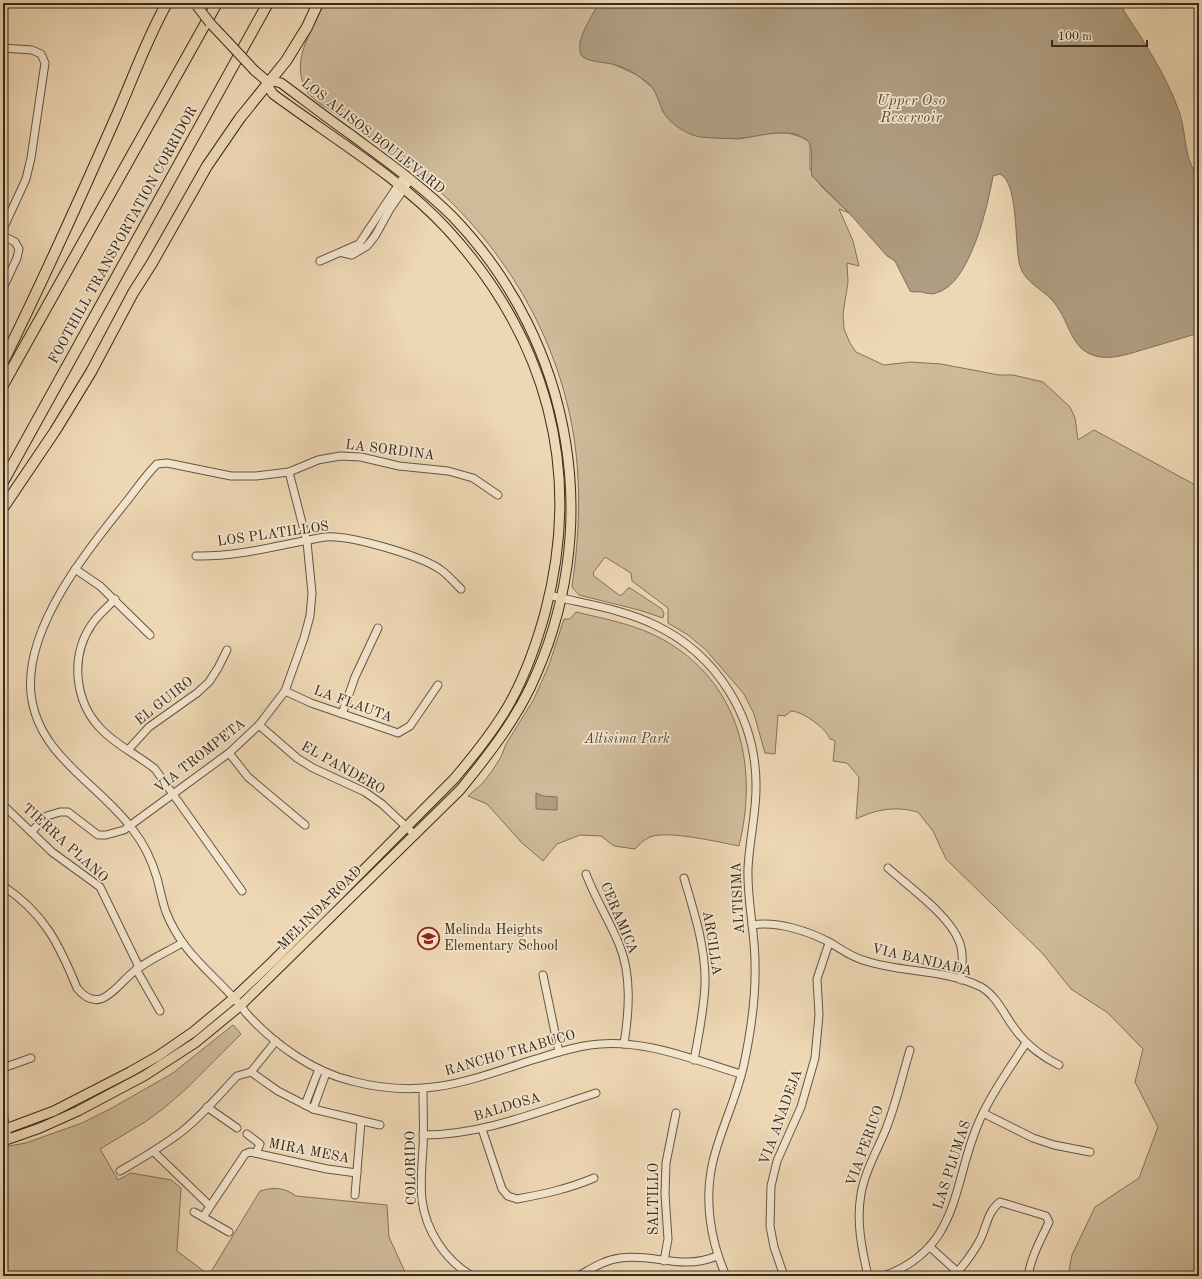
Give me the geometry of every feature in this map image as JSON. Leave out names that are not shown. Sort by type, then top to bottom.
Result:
[{"type":"highway","points":[[3,362],[32,303],[115,119],[155,23],[167,3]]},
{"type":"highway","points":[[3,385],[217,3]]},
{"type":"highway","name":"FOOTHILL TRANSPORTATION CORRIDOR","points":[[3,482],[268,3]]},
{"type":"highway","points":[[3,508],[55,431],[91,372],[133,293],[152,263],[207,166],[240,118],[286,61],[307,27],[318,3]]},
{"type":"main road","name":"LOS ALISOS BOULEVARD","points":[[196,4],[227,41],[254,70],[269,83],[269,88],[273,94],[401,187],[447,228],[494,287],[516,326],[542,388],[558,457],[561,510],[557,550],[549,595]]},
{"type":"main road","name":"LOS ALISOS BOULEVARD","points":[[269,83],[273,81],[281,83],[407,177],[452,216],[483,252],[522,309],[549,371],[561,417],[570,467],[571,526],[566,572],[561,598]]},
{"type":"main road","name":"MELINDA ROAD","points":[[5,1130],[54,1110],[147,1063],[187,1037],[234,998],[454,779],[502,716],[534,649],[549,595]]},
{"type":"main road","name":"MELINDA ROAD","points":[[6,1140],[59,1120],[144,1076],[182,1052],[240,1006],[314,935],[460,790],[489,754],[511,721],[539,668],[551,635],[561,598]]},
{"type":"street","points":[[3,48],[32,50],[41,54],[45,63],[31,158],[26,179],[3,229]]},
{"type":"street","points":[[320,261],[332,255],[343,253],[359,244],[366,237],[407,177]]},
{"type":"street","points":[[3,236],[14,242],[19,248],[17,258],[3,288]]},
{"type":"street","name":"LA SORDINA","points":[[157,464],[167,463],[231,476],[256,476],[289,472],[318,460],[340,456],[361,457],[400,466],[448,470],[473,478],[498,495]]},
{"type":"street","name":"RANCHO TRABUCO","points":[[157,464],[105,527],[75,569],[57,599],[40,634],[32,668],[31,695],[35,714],[45,735],[55,750],[64,761],[110,802],[130,826],[149,857],[166,911],[182,943],[196,961],[234,998],[248,1016],[276,1041],[326,1073],[371,1086],[396,1089],[423,1089],[468,1082],[559,1052],[591,1044],[624,1044],[660,1050],[741,1074]]},
{"type":"street","name":"VIA TROMPETA","points":[[31,832],[47,816],[60,812],[68,812],[98,834],[114,834],[124,830],[229,753],[259,725],[285,691],[295,665],[310,616],[312,593],[307,542],[289,472]]},
{"type":"street","name":"LOS PLATILLOS","points":[[196,556],[217,556],[307,542],[326,537],[363,541],[398,552],[441,569],[461,589]]},
{"type":"street","points":[[75,569],[100,586],[150,635]]},
{"type":"street","name":"ALTISIMA","points":[[549,595],[634,616],[654,624],[674,635],[703,658],[723,681],[733,696],[743,716],[752,742],[756,768],[756,790],[748,869],[755,963],[754,998],[750,1031],[741,1074],[713,1160],[710,1180],[710,1222],[717,1256],[726,1276]]},
{"type":"street","points":[[115,600],[92,624],[84,638],[77,676],[84,704],[92,718],[101,729],[128,750],[142,758],[155,770],[242,891]]},
{"type":"street","points":[[342,714],[355,677],[378,628]]},
{"type":"street","name":"EL GUIRO","points":[[128,750],[149,727],[197,693],[209,682],[218,668],[226,650]]},
{"type":"street","name":"LA FLAUTA","points":[[285,691],[310,703],[398,733],[410,726],[438,685]]},
{"type":"street","name":"EL PANDERO","points":[[259,725],[297,758],[313,768],[365,792],[382,804],[414,834]]},
{"type":"street","points":[[229,753],[248,777],[306,825]]},
{"type":"street","name":"TIERRA PLANO","points":[[3,805],[52,852],[100,887],[160,1011]]},
{"type":"street","points":[[888,868],[944,918],[953,928],[962,952],[961,980]]},
{"type":"street","name":"CERAMICA","points":[[586,874],[596,899],[619,944],[624,961],[627,981],[628,1006],[624,1044]]},
{"type":"street","name":"ARCILLA","points":[[684,878],[696,918],[702,947],[705,982],[699,1036],[694,1060]]},
{"type":"street","points":[[3,886],[12,892],[41,919],[54,937],[77,988],[83,995],[92,999],[100,999],[111,994],[138,968],[182,943]]},
{"type":"street","name":"VIA BANDADA","points":[[752,926],[777,926],[812,934],[864,961],[886,967],[950,977],[981,987],[994,998],[1026,1043],[1043,1056],[1059,1065]]},
{"type":"street","name":"VIA ANADEJA","points":[[784,1276],[774,1247],[770,1226],[771,1186],[778,1161],[801,1107],[814,1064],[818,1028],[817,979],[829,943]]},
{"type":"street","points":[[543,975],[559,1052]]},
{"type":"street","points":[[251,1072],[276,1041]]},
{"type":"street","name":"LAS PLUMAS","points":[[884,1276],[914,1261],[930,1246],[950,1216],[972,1139],[983,1113],[1026,1043]]},
{"type":"street","name":"VIA PERICO","points":[[868,1276],[862,1249],[859,1224],[861,1195],[865,1178],[886,1128],[910,1050]]},
{"type":"street","points":[[3,1068],[31,1058]]},
{"type":"street","points":[[305,1105],[319,1069]]},
{"type":"street","points":[[120,1171],[154,1152],[180,1133],[237,1076],[245,1072],[251,1072],[278,1091],[313,1109],[361,1122],[380,1125]]},
{"type":"street","points":[[313,1109],[326,1073]]},
{"type":"street","name":"COLORIDO","points":[[423,1089],[422,1199],[425,1217],[434,1238],[443,1250],[455,1264],[472,1276]]},
{"type":"street","name":"BALDOSA","points":[[423,1135],[457,1134],[482,1129],[596,1093]]},
{"type":"street","points":[[207,1107],[238,1128]]},
{"type":"street","points":[[3,1113],[6,1140]]},
{"type":"street","name":"SALTILLO","points":[[664,1262],[668,1239],[664,1194],[666,1163],[676,1113]]},
{"type":"street","points":[[983,1113],[1033,1138],[1054,1145],[1090,1152]]},
{"type":"street","name":"MIRA MESA","points":[[355,1195],[361,1122]]},
{"type":"street","points":[[482,1129],[502,1188],[511,1198],[516,1199],[554,1192],[594,1178]]},
{"type":"street","name":"MIRA MESA","points":[[247,1134],[260,1144],[256,1153]]},
{"type":"street","points":[[154,1152],[210,1206]]},
{"type":"street","name":"MIRA MESA","points":[[203,1217],[245,1154],[250,1152],[357,1173]]},
{"type":"street","points":[[930,1246],[958,1275],[972,1255],[992,1208],[1000,1202],[1046,1216],[1049,1222],[1029,1267],[1028,1276]]},
{"type":"street","points":[[194,1212],[229,1232]]},
{"type":"street","points":[[578,1276],[605,1261],[619,1258],[634,1257],[678,1263],[694,1262],[717,1256]]},
{"type":"green space","points":[[324,3],[526,3],[526,5],[534,5],[537,3],[599,3],[580,42],[581,55],[587,59],[613,64],[637,75],[653,88],[663,112],[678,126],[702,137],[739,139],[770,133],[788,133],[801,137],[810,142],[810,169],[821,186],[849,213],[839,209],[853,241],[859,266],[847,263],[848,282],[843,314],[844,329],[856,352],[884,365],[911,362],[941,364],[999,375],[1013,375],[1043,382],[1070,407],[1075,418],[1078,440],[1094,430],[1199,487],[1199,1276],[1068,1276],[1072,1255],[1095,1207],[1139,1178],[1158,1127],[1135,1082],[1143,1049],[1108,1013],[1071,989],[1043,954],[946,859],[933,831],[918,812],[894,809],[871,813],[856,819],[859,777],[847,763],[833,761],[835,742],[834,740],[830,739],[819,725],[796,712],[791,711],[785,716],[778,715],[775,754],[765,753],[754,714],[744,694],[706,650],[688,635],[668,623],[668,608],[632,581],[631,573],[605,557],[593,573],[594,576],[619,595],[622,595],[628,588],[630,588],[662,609],[664,613],[663,618],[639,610],[579,595],[572,587],[578,533],[578,479],[573,434],[564,391],[549,349],[530,308],[507,270],[481,234],[450,202],[417,172],[309,95],[302,80],[300,69],[301,58],[304,47]]},
{"type":"green space","name":"Altisima Park","points":[[576,612],[624,624],[652,634],[681,651],[704,672],[722,696],[735,723],[743,752],[746,783],[745,814],[739,846],[693,837],[658,835],[650,837],[635,849],[614,846],[601,836],[580,835],[557,844],[543,861],[522,843],[487,804],[468,796],[483,783],[501,757],[506,744],[534,699],[549,665],[564,619],[570,619]]},
{"type":"green space","points":[[233,1025],[241,1034],[187,1088],[145,1122],[100,1149],[118,1180],[131,1173],[171,1180],[181,1188],[177,1251],[209,1275],[260,1191],[274,1188],[283,1189],[296,1196],[387,1205],[389,1237],[405,1272],[409,1276],[3,1276],[3,1147],[26,1143],[82,1123],[112,1108],[173,1073]]},
{"type":"water","name":"Upper Oso Reservoir","points":[[599,3],[1123,3],[1124,11],[1140,35],[1174,98],[1182,120],[1190,162],[1199,178],[1199,333],[1115,357],[1097,356],[1088,353],[1080,347],[1056,305],[1047,295],[1026,278],[1020,266],[1013,201],[1006,180],[1000,174],[993,176],[982,224],[968,260],[959,275],[948,287],[936,293],[931,294],[910,291],[895,261],[887,256],[849,213],[812,176],[811,147],[808,141],[801,136],[784,133],[732,138],[696,136],[675,125],[667,117],[652,87],[641,78],[622,67],[593,61],[583,57],[580,51],[581,38]]},
{"type":"water","points":[[536,793],[543,796],[557,797],[557,810],[536,809]]},
{"type":"place","name":"Melinda Heights Elementary School","points":[[429,938]]}]
